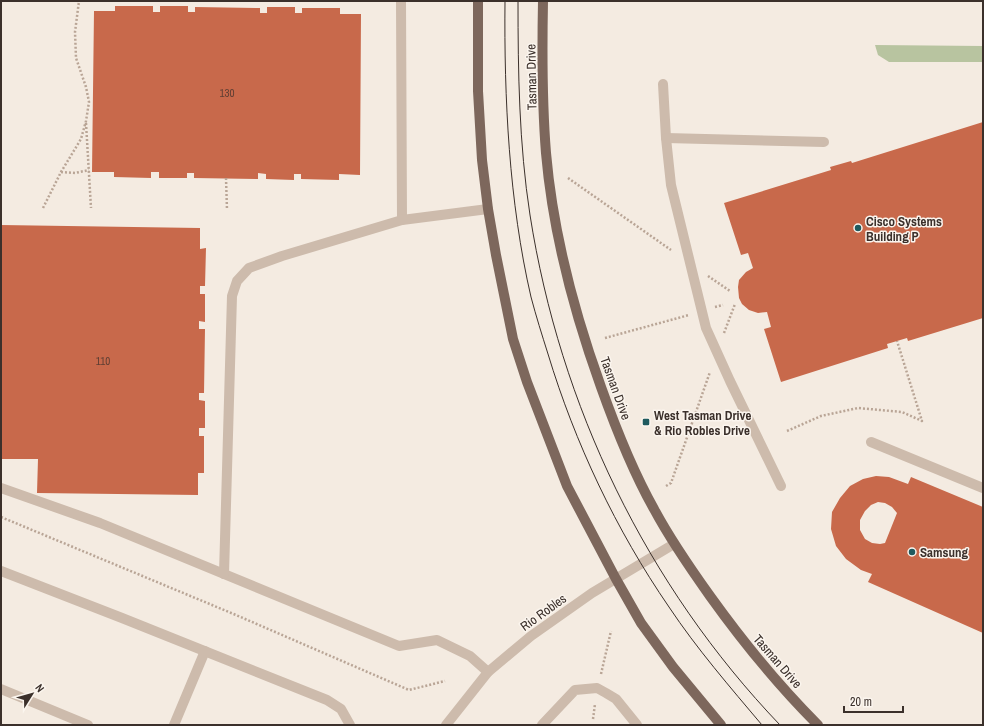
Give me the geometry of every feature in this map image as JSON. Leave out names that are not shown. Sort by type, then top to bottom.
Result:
[{"type":"main road","points":[[478,1],[478,91],[482,160],[488,209],[513,339],[527,382],[567,486],[616,579],[641,623],[664,655],[720,725]]},
{"type":"main road","name":"Tasman Drive","points":[[543,1],[543,83],[546,154],[555,219],[568,283],[587,347],[627,455],[654,510],[674,544],[732,627],[767,670],[818,725]]},
{"type":"street","points":[[401,1],[402,220]]},
{"type":"street","points":[[663,84],[670,185],[701,311],[706,328],[780,486]]},
{"type":"street","points":[[666,138],[824,142]]},
{"type":"street","points":[[224,574],[232,296],[237,281],[249,268],[282,256],[402,220],[488,209]]},
{"type":"street","points":[[871,442],[983,488]]},
{"type":"street","points":[[1,488],[100,523],[399,646],[437,640],[470,656],[488,672]]},
{"type":"street","name":"Rio Robles","points":[[446,725],[488,672],[531,636],[592,593],[674,544]]},
{"type":"street","points":[[1,570],[327,700],[341,709],[350,725]]},
{"type":"street","points":[[174,725],[205,651]]},
{"type":"street","points":[[542,725],[575,690],[597,688],[616,700],[637,725]]},
{"type":"street","points":[[1,689],[88,725]]},
{"type":"path","points":[[43,208],[61,172],[81,139],[86,121],[89,102],[86,87],[76,58],[75,32],[79,1]]},
{"type":"path","points":[[86,121],[91,208]]},
{"type":"path","points":[[61,172],[75,173],[89,170]]},
{"type":"path","points":[[226,178],[228,210]]},
{"type":"path","points":[[568,178],[730,291]]},
{"type":"path","points":[[666,486],[671,483],[735,304]]},
{"type":"path","points":[[605,338],[723,305]]},
{"type":"path","points":[[787,431],[821,416],[858,408],[902,412],[922,421],[897,341]]},
{"type":"path","points":[[1,517],[221,608],[409,690],[445,681]]},
{"type":"green space","points":[[875,45],[983,46],[983,62],[889,62],[878,55]]},
{"type":"building","points":[[115,6],[153,6],[153,12],[160,12],[160,6],[188,6],[188,12],[195,12],[195,7],[260,8],[260,13],[267,13],[267,7],[295,7],[295,13],[302,13],[302,8],[340,8],[340,14],[361,14],[360,175],[339,174],[339,180],[301,179],[301,174],[294,174],[294,180],[266,179],[266,174],[258,173],[258,179],[194,178],[194,173],[187,173],[187,178],[159,178],[159,172],[151,172],[151,178],[114,177],[114,172],[92,172],[94,11],[115,11]]},
{"type":"building","name":"Cisco Systems Building P","points":[[983,122],[983,318],[908,341],[907,338],[887,344],[888,348],[781,382],[764,329],[771,327],[767,312],[758,313],[749,310],[742,304],[739,298],[739,280],[746,272],[753,268],[748,253],[741,255],[724,203],[831,170],[830,167],[851,161],[852,163]]},
{"type":"building","points":[[1,225],[200,228],[200,249],[206,248],[205,286],[200,286],[200,294],[205,294],[205,322],[199,321],[199,329],[205,329],[204,393],[199,393],[199,400],[205,401],[205,428],[199,428],[199,436],[204,436],[204,473],[198,473],[198,495],[37,493],[38,459],[1,459]]},
{"type":"building","name":"Samsung","points":[[876,476],[889,477],[908,484],[911,477],[983,507],[983,633],[868,582],[872,574],[861,570],[846,559],[836,546],[831,529],[832,512],[840,498],[850,486],[863,479]],"holes":[[[878,502],[885,503],[892,507],[897,513],[885,543],[872,543],[865,539],[860,530],[860,520],[865,511],[871,505]]]},
{"type":"tram line","points":[[505,1],[509,150],[518,224],[531,297],[559,387],[584,453],[599,485],[615,517],[650,578],[691,638],[762,725]]},
{"type":"tram line","points":[[518,1],[521,135],[530,215],[544,286],[563,356],[587,423],[616,489],[650,552],[689,613],[732,671],[780,725]]},
{"type":"place","name":"Cisco Systems Building P","points":[[858,228]]},
{"type":"place","name":"West Tasman Drive & Rio Robles Drive","points":[[646,422]]},
{"type":"place","name":"Samsung","points":[[912,552]]}]
